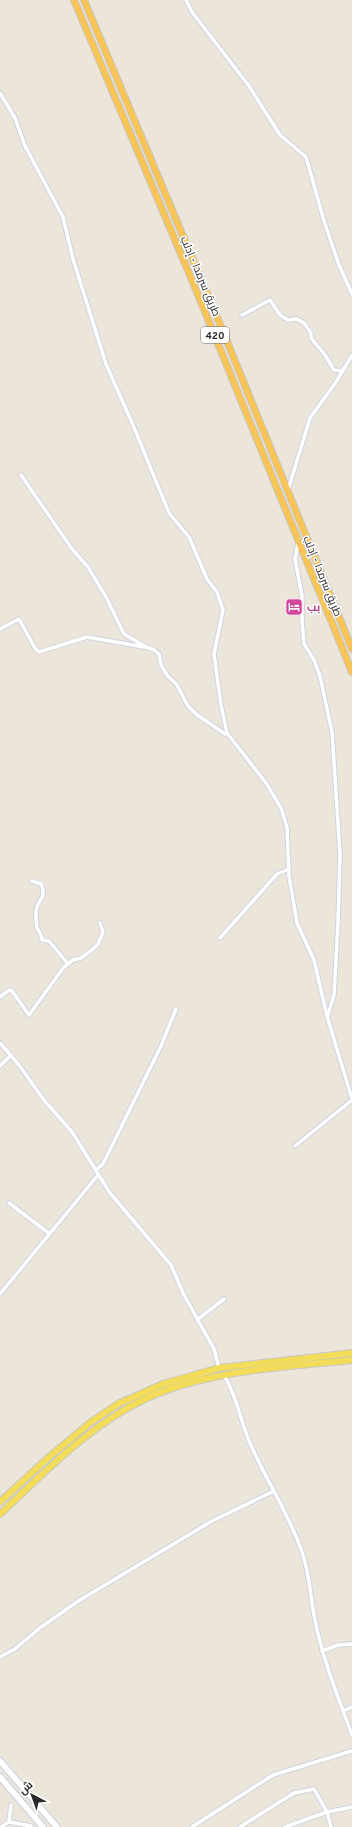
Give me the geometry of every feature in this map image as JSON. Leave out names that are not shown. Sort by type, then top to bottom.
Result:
[{"type":"highway","name":"طريق سرمدا - إدلب","points":[[74,0],[194,285],[352,672]]},
{"type":"highway","name":"طريق سرمدا - إدلب","points":[[84,0],[222,329],[352,649]]},
{"type":"highway","points":[[259,445],[267,442]]},
{"type":"highway","points":[[339,642],[348,638]]},
{"type":"main road","points":[[0,1502],[79,1432],[118,1404],[163,1384],[219,1368],[352,1353]]},
{"type":"main road","points":[[0,1514],[89,1433],[146,1398],[167,1390],[224,1375],[352,1360]]},
{"type":"main road","points":[[0,1761],[57,1827]]},
{"type":"main road","points":[[0,1776],[43,1827]]},
{"type":"street","points":[[186,0],[192,12],[249,86],[280,135],[306,157],[324,221],[339,265],[352,294]]},
{"type":"street","points":[[0,92],[15,118],[25,146],[63,217],[73,259],[106,364],[169,513],[189,537],[207,579],[217,592],[223,610],[214,654],[221,705],[227,733],[266,783],[281,808],[287,827],[289,869],[297,923],[314,960],[327,1016],[352,1099],[295,1146]]},
{"type":"street","points":[[242,314],[270,300],[280,315],[288,320],[297,319],[304,323],[311,338],[325,355],[334,370],[343,371]]},
{"type":"street","points":[[287,491],[310,418],[343,371],[352,355]]},
{"type":"street","points":[[21,475],[72,549],[88,567],[106,597],[124,634],[159,654],[161,665],[167,675],[177,685],[188,706],[196,714],[225,734],[227,733]]},
{"type":"street","points":[[299,541],[295,559],[302,596],[304,644],[314,660],[320,676],[330,725],[340,854],[334,995],[327,1016]]},
{"type":"street","points":[[0,629],[19,618],[35,648],[39,652],[87,637],[146,647]]},
{"type":"street","points":[[220,938],[277,874],[289,869]]},
{"type":"street","points":[[32,881],[41,884],[44,890],[44,896],[36,908],[38,928],[42,935],[42,940],[49,941],[68,964]]},
{"type":"street","points":[[0,997],[9,990],[12,991],[28,1014],[64,967],[73,960],[82,958],[98,944],[103,932],[100,923]]},
{"type":"street","points":[[96,1170],[103,1164],[161,1046],[176,1009]]},
{"type":"street","points":[[0,1043],[44,1100],[72,1132],[110,1193],[171,1265],[197,1320],[214,1349],[219,1368]]},
{"type":"street","points":[[0,1066],[10,1055]]},
{"type":"street","points":[[0,1294],[98,1175]]},
{"type":"street","points":[[9,1203],[50,1234]]},
{"type":"street","points":[[197,1320],[224,1299]]},
{"type":"street","points":[[224,1375],[231,1388],[242,1425],[295,1533],[303,1553],[322,1651],[352,1735]]},
{"type":"street","points":[[0,1657],[15,1649],[41,1627],[80,1600],[212,1521],[274,1491]]},
{"type":"street","points":[[322,1651],[338,1645],[352,1644]]},
{"type":"street","points":[[343,1710],[352,1707]]},
{"type":"street","points":[[192,1827],[273,1775],[352,1751]]},
{"type":"street","points":[[240,1827],[294,1793],[314,1789],[327,1812],[331,1827]]},
{"type":"street","points":[[9,1822],[11,1805]]},
{"type":"street","points":[[285,1827],[327,1812],[352,1807]]},
{"type":"street","points":[[1,1827],[9,1822],[31,1826]]},
{"type":"place","name":"بب","points":[[294,607]]}]
